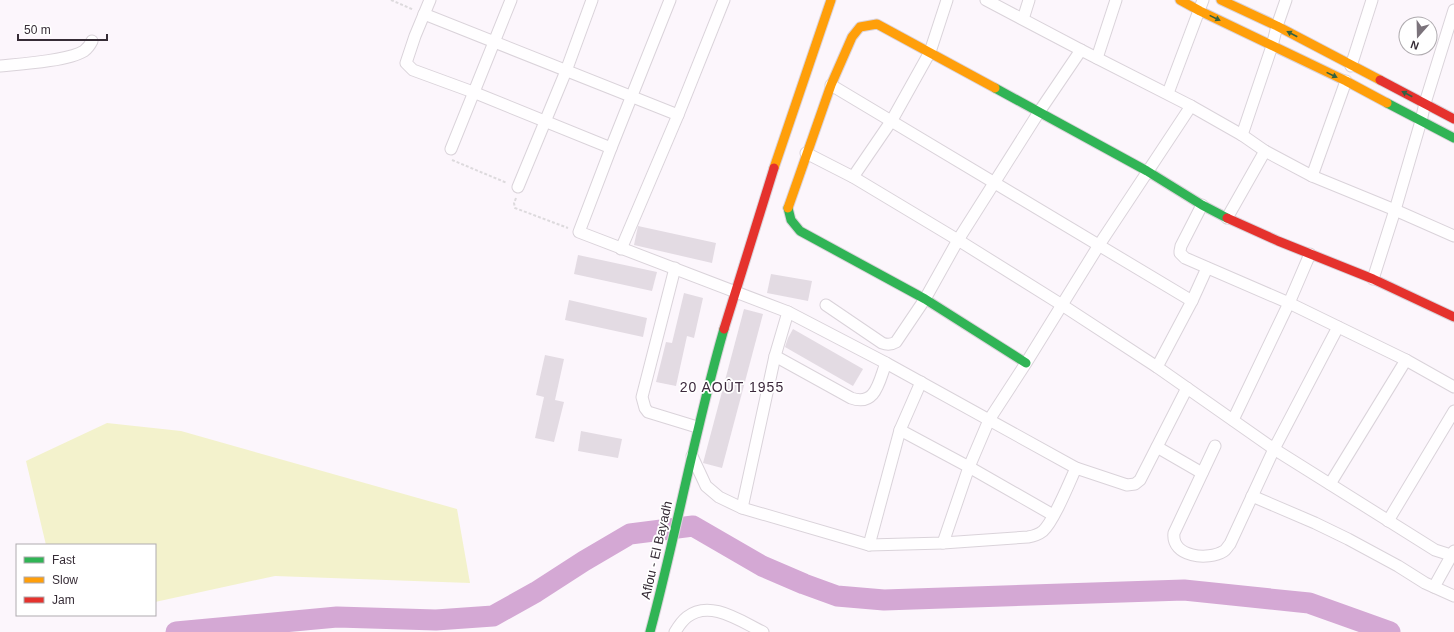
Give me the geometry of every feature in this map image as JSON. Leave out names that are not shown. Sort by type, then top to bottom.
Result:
[{"type":"main road","name":"Aflou - El Bayadh","points":[[652,631],[697,427],[715,356],[734,291],[831,0]]},
{"type":"main road","points":[[1180,0],[1346,81],[1454,138]]},
{"type":"main road","points":[[1221,0],[1277,26],[1454,119]]},
{"type":"main road","points":[[1026,363],[924,299],[800,231],[793,223],[788,212],[788,206],[806,153],[831,85],[852,37],[860,27],[877,24],[1147,172],[1202,206],[1373,280],[1454,317]]},
{"type":"street","points":[[430,0],[414,36],[406,63],[413,70],[473,92],[611,148]]},
{"type":"street","points":[[451,149],[511,0]]},
{"type":"street","points":[[518,187],[566,71],[592,0]]},
{"type":"street","points":[[670,0],[579,232],[788,312],[886,363],[1076,468],[1127,485],[1135,484],[1140,480],[1187,388]]},
{"type":"street","points":[[622,249],[724,0]]},
{"type":"street","points":[[853,177],[892,120],[930,52],[947,0]]},
{"type":"street","points":[[986,0],[1191,106],[1242,135],[1265,151],[1312,176],[1454,236]]},
{"type":"street","points":[[1023,19],[1029,0]]},
{"type":"street","points":[[1097,58],[1116,0]]},
{"type":"street","points":[[1168,94],[1203,0]]},
{"type":"street","points":[[1242,135],[1286,0]]},
{"type":"street","points":[[1351,66],[1372,0]]},
{"type":"street","points":[[1373,280],[1422,121],[1425,103],[1454,10]]},
{"type":"street","points":[[424,14],[678,115]]},
{"type":"street","points":[[0,66],[73,55],[84,51],[92,41]]},
{"type":"street","points":[[826,305],[886,345],[892,345],[899,339],[958,240],[1039,112],[1081,50]]},
{"type":"street","points":[[1312,176],[1346,81]]},
{"type":"street","points":[[831,85],[892,120],[994,184],[1192,301]]},
{"type":"street","points":[[943,543],[969,467],[989,420],[1099,245],[1191,106]]},
{"type":"street","points":[[1227,218],[1265,151]]},
{"type":"street","points":[[806,153],[853,177],[1062,305],[1157,367],[1274,449],[1388,521],[1435,550],[1453,554],[1434,587]]},
{"type":"street","points":[[1202,206],[1180,251],[1185,258],[1289,302],[1406,360],[1454,387]]},
{"type":"street","points":[[1233,420],[1310,254]]},
{"type":"street","points":[[675,268],[642,397],[645,408],[648,412],[697,427]]},
{"type":"street","points":[[1157,367],[1192,301],[1206,268]]},
{"type":"street","points":[[742,508],[775,356],[788,312]]},
{"type":"street","points":[[1214,446],[1174,533],[1173,539],[1175,544],[1180,550],[1190,554],[1203,556],[1212,555],[1224,551],[1230,544],[1274,449],[1338,327]]},
{"type":"street","points":[[775,356],[858,401],[871,396],[876,388],[886,363]]},
{"type":"street","points":[[1330,484],[1406,360]]},
{"type":"street","points":[[869,545],[900,430],[921,382]]},
{"type":"street","points":[[1388,521],[1454,411]]},
{"type":"street","points":[[900,430],[1053,515]]},
{"type":"street","points":[[1157,447],[1202,473]]},
{"type":"street","points":[[691,454],[706,486],[719,498],[742,508],[869,545],[943,543],[1033,536],[1043,531],[1053,515],[1076,468]]},
{"type":"street","points":[[1252,496],[1348,539],[1434,587],[1454,596]]},
{"type":"street","points":[[675,632],[685,618],[703,610],[722,612],[763,632]]},
{"type":"path","points":[[391,0],[424,14]]},
{"type":"path","points":[[451,149],[450,157],[453,160],[518,187],[514,203],[515,208],[579,232]]},
{"type":"green space","points":[[107,423],[181,431],[457,509],[470,583],[275,576],[156,602],[156,544],[46,544],[26,461]]},
{"type":"building","points":[[638,226],[716,243],[712,263],[634,245]]},
{"type":"building","points":[[578,255],[657,272],[652,291],[574,274]]},
{"type":"building","points":[[771,274],[812,281],[808,301],[767,293]]},
{"type":"building","points":[[684,293],[703,298],[694,338],[687,336],[676,386],[656,382],[666,342],[672,343]]},
{"type":"building","points":[[569,300],[647,318],[643,337],[565,320]]},
{"type":"building","points":[[744,309],[763,314],[722,468],[703,463]]},
{"type":"building","points":[[793,329],[863,369],[853,386],[785,347]]},
{"type":"building","points":[[545,355],[564,359],[555,400],[564,402],[554,442],[535,438],[544,397],[536,395]]},
{"type":"building","points":[[581,431],[622,439],[618,458],[578,451]]},
{"type":"waterway","points":[[176,632],[337,617],[436,620],[493,616],[536,592],[630,534],[693,526],[762,566],[837,596],[884,600],[1184,590],[1309,603],[1390,632]]},
{"type":"traffic: fast","points":[[995,88],[1147,171],[1202,205],[1227,218]]},
{"type":"traffic: fast","points":[[1387,103],[1454,138]]},
{"type":"traffic: fast","points":[[788,208],[791,220],[800,231],[925,299],[1026,363]]},
{"type":"traffic: fast","points":[[650,632],[704,404],[724,329]]},
{"type":"traffic: slow","points":[[774,168],[831,0]]},
{"type":"traffic: slow","points":[[1180,0],[1346,81],[1387,103]]},
{"type":"traffic: slow","points":[[1221,0],[1277,26],[1380,80]]},
{"type":"traffic: slow","points":[[788,208],[831,85],[852,37],[860,27],[877,24],[995,88]]},
{"type":"traffic: jam","points":[[1380,80],[1454,119]]},
{"type":"traffic: jam","points":[[724,329],[774,168]]},
{"type":"traffic: jam","points":[[1227,218],[1278,241],[1373,279],[1454,317]]},
{"type":"district","name":"20 AOÛT 1955","points":[[732,387]]}]
